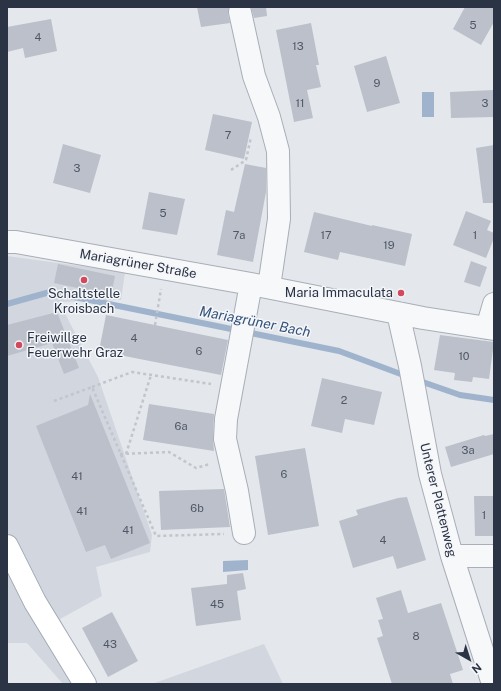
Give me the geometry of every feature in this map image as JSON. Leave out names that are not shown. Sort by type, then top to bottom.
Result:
[{"type":"main road","points":[[7,546],[35,602],[85,684]]},
{"type":"street","points":[[240,12],[254,76],[269,117],[278,151],[279,218],[260,285],[242,331],[226,419],[225,439],[237,491],[244,533]]},
{"type":"street","name":"Mariagrüner Straße","points":[[7,242],[260,285],[398,313],[490,329]]},
{"type":"street","points":[[490,329],[494,304]]},
{"type":"street","name":"Unterer Plattenweg","points":[[398,313],[410,366],[413,389],[430,474],[452,556],[493,684]]},
{"type":"street","points":[[452,556],[494,556]]},
{"type":"path","points":[[231,170],[246,160],[252,133]]},
{"type":"path","points":[[155,325],[162,284]]},
{"type":"path","points":[[54,401],[132,372],[232,386]]},
{"type":"path","points":[[126,454],[151,375]]},
{"type":"path","points":[[92,388],[156,536],[244,533]]},
{"type":"path","points":[[120,454],[169,452],[196,468],[230,458]]},
{"type":"shaded area","points":[[7,256],[125,272],[121,300],[59,302],[98,377],[152,535],[150,552],[96,567],[102,596],[60,619],[95,684],[63,684],[27,643],[7,643]]},
{"type":"shaded area","points":[[264,644],[283,684],[152,684]]},
{"type":"water","points":[[422,92],[434,92],[434,117],[422,117]]},
{"type":"water","points":[[248,560],[248,570],[223,572],[223,561]]},
{"type":"building","points":[[197,7],[229,7],[228,14],[230,23],[201,27]]},
{"type":"building","points":[[251,7],[266,7],[267,16],[254,18]]},
{"type":"building","points":[[465,7],[494,7],[494,22],[481,45],[453,29]]},
{"type":"building","points":[[51,19],[57,51],[25,58],[23,48],[7,52],[7,27]]},
{"type":"building","points":[[311,23],[319,65],[316,65],[321,87],[307,90],[313,118],[294,122],[276,30]]},
{"type":"building","points":[[386,56],[400,103],[367,112],[354,66]]},
{"type":"building","points":[[494,90],[494,117],[451,118],[450,92]]},
{"type":"building","points":[[213,114],[252,122],[244,159],[205,150]]},
{"type":"building","points":[[63,144],[101,155],[90,193],[53,183]]},
{"type":"building","points":[[494,145],[494,203],[483,203],[476,148]]},
{"type":"building","points":[[245,164],[266,168],[266,192],[253,262],[217,255],[226,210],[234,212]]},
{"type":"building","points":[[149,192],[185,199],[177,235],[142,229]]},
{"type":"building","points":[[466,211],[491,221],[487,230],[494,233],[494,238],[486,258],[453,245]]},
{"type":"building","points":[[314,212],[412,234],[405,266],[340,252],[338,260],[304,252]]},
{"type":"building","points":[[471,261],[487,267],[480,287],[464,282]]},
{"type":"building","name":"Schaltstelle Kroisbach","points":[[58,264],[115,276],[112,291],[96,292],[54,283]]},
{"type":"building","points":[[57,312],[79,368],[64,374],[52,343],[7,356],[7,325]]},
{"type":"building","points":[[106,315],[228,340],[221,375],[99,351]]},
{"type":"building","points":[[440,335],[494,342],[489,379],[473,377],[472,382],[454,380],[455,373],[434,370]]},
{"type":"building","points":[[322,378],[382,392],[374,425],[345,419],[342,433],[311,426]]},
{"type":"building","points":[[90,394],[150,543],[111,559],[105,545],[86,552],[36,426],[88,405]]},
{"type":"building","points":[[149,404],[214,414],[214,451],[143,440]]},
{"type":"building","points":[[494,434],[494,454],[451,467],[445,447],[484,435]]},
{"type":"building","points":[[305,448],[319,526],[268,535],[255,456]]},
{"type":"building","points":[[224,489],[230,527],[161,530],[159,491]]},
{"type":"building","points":[[474,496],[494,496],[494,536],[475,536]]},
{"type":"building","points":[[407,497],[426,560],[397,569],[393,556],[353,568],[339,521],[358,515],[356,510],[398,498]]},
{"type":"building","points":[[243,573],[246,589],[237,591],[241,620],[196,626],[191,588],[227,584],[227,575]]},
{"type":"building","points":[[401,590],[408,613],[441,603],[463,670],[450,674],[453,684],[392,684],[377,638],[383,636],[378,620],[383,619],[376,598]]},
{"type":"building","points":[[112,612],[138,661],[108,677],[82,628]]},
{"type":"waterway","name":"Mariagrüner Bach","points":[[7,304],[50,292],[339,351],[406,376]]},
{"type":"waterway","name":"Mariagrüner Bach","points":[[417,380],[460,395],[494,400]]},
{"type":"place","name":"Schaltstelle Kroisbach","points":[[84,280]]},
{"type":"place","name":"Maria Immaculata","points":[[401,293]]},
{"type":"place","name":"Freiwillge Feuerwehr Graz","points":[[19,345]]}]
